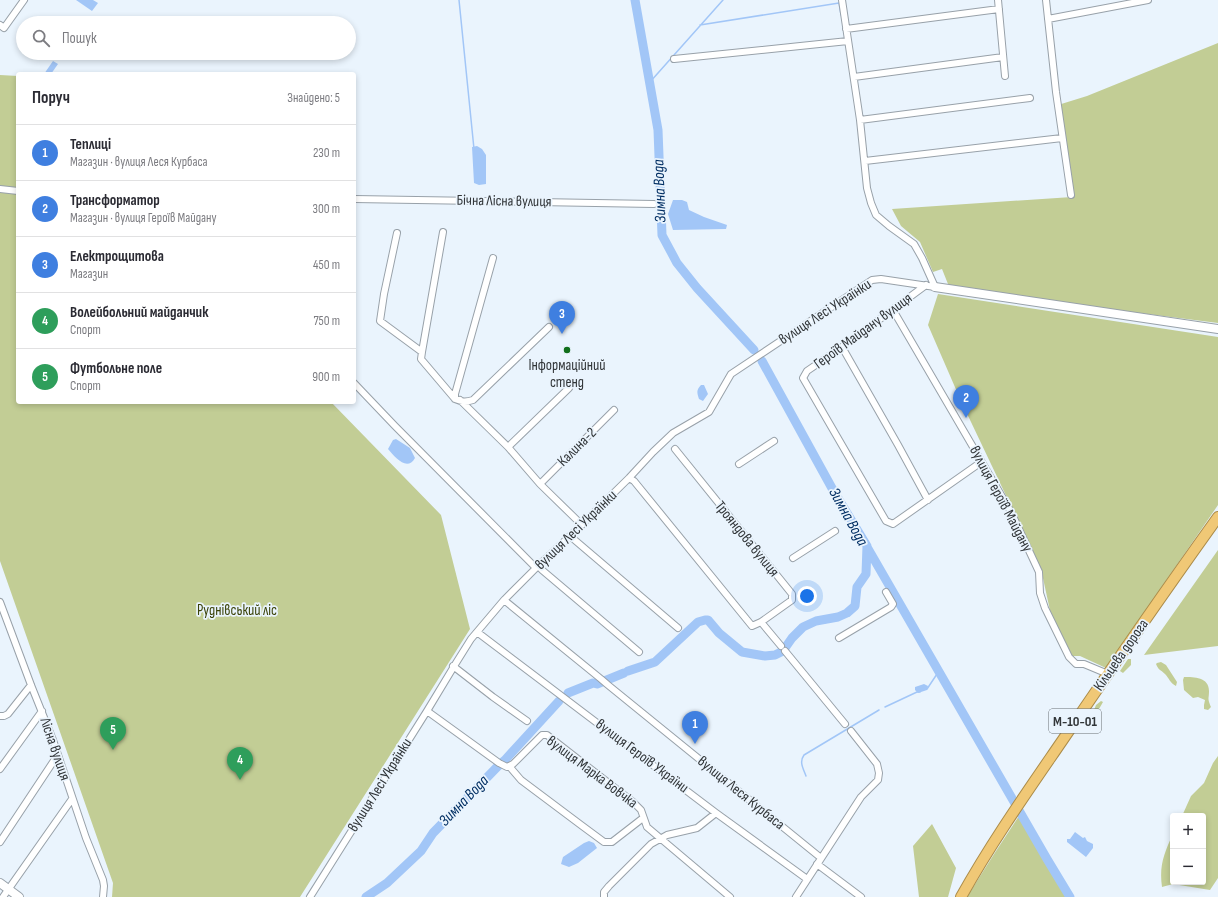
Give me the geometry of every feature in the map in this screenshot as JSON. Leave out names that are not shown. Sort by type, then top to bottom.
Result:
[{"type":"highway","name":"Кільцева дорога","points":[[962,897],[970,881],[1025,795],[1218,517]]},
{"type":"street","points":[[0,25],[4,28],[24,0]]},
{"type":"street","points":[[844,0],[846,29],[860,120],[867,188],[871,203],[876,215],[914,244],[935,287],[1218,329]]},
{"type":"street","points":[[998,0],[1005,76]]},
{"type":"street","points":[[1046,0],[1056,92],[1071,195]]},
{"type":"street","points":[[1048,19],[1148,0]]},
{"type":"street","points":[[846,29],[999,10]]},
{"type":"street","points":[[674,59],[848,41]]},
{"type":"street","points":[[854,77],[1003,57]]},
{"type":"street","points":[[860,120],[1030,98]]},
{"type":"street","points":[[865,161],[1062,138]]},
{"type":"street","points":[[0,189],[16,191]]},
{"type":"street","name":"Бічна Лісна вулиця","points":[[356,198],[654,204]]},
{"type":"street","points":[[443,232],[421,359],[455,397],[508,447],[540,484],[582,525]]},
{"type":"street","points":[[397,233],[380,321],[422,352]]},
{"type":"street","points":[[455,397],[493,258]]},
{"type":"street","name":"вулиця Лесі Українки","points":[[310,897],[427,711],[453,666],[477,632],[504,600],[582,525],[673,433],[709,412],[731,374],[872,280],[882,279],[935,287]]},
{"type":"street","name":"Героїв Майдану вулиця","points":[[926,285],[807,371],[803,378],[886,521],[893,524],[928,500]]},
{"type":"street","name":"вулиця Героїв Майдану","points":[[893,310],[1011,512],[1039,572],[1040,593],[1045,608],[1069,657],[1076,664],[1084,664],[1108,674]]},
{"type":"street","points":[[461,402],[473,400],[549,327]]},
{"type":"street","points":[[842,347],[928,500],[977,466],[981,461]]},
{"type":"street","points":[[356,385],[400,432],[537,567],[639,652]]},
{"type":"street","points":[[508,447],[569,388]]},
{"type":"street","name":"Калина-2","points":[[540,484],[614,410]]},
{"type":"street","points":[[739,464],[774,441]]},
{"type":"street","name":"Трояндова вулиця","points":[[675,449],[792,594],[792,600],[761,622]]},
{"type":"street","points":[[629,478],[634,481],[752,626],[761,622],[845,724]]},
{"type":"street","points":[[793,558],[835,531]]},
{"type":"street","points":[[570,536],[678,628]]},
{"type":"street","points":[[839,638],[891,607],[893,604],[886,592]]},
{"type":"street","name":"вулиця Леся Курбаса","points":[[504,600],[821,858]]},
{"type":"street","name":"Лісна вулиця","points":[[0,602],[53,740],[72,799],[103,880],[103,897]]},
{"type":"street","name":"вулиця Героїв України","points":[[477,632],[716,813],[807,879]]},
{"type":"street","points":[[453,666],[527,721]]},
{"type":"street","points":[[0,716],[8,714],[31,685]]},
{"type":"street","points":[[0,769],[42,711]]},
{"type":"street","points":[[427,711],[500,763],[507,767],[509,766],[521,780],[604,842],[612,842],[643,818]]},
{"type":"street","points":[[796,897],[861,797],[878,780],[879,774],[877,764],[851,731]]},
{"type":"street","name":"вулиця Марка Вовчка","points":[[509,766],[513,764],[542,735],[547,735],[633,802],[641,810],[647,827],[730,897]]},
{"type":"street","points":[[0,842],[57,756]]},
{"type":"street","points":[[2,897],[72,799]]},
{"type":"street","points":[[604,897],[604,892],[609,886],[644,851],[660,838],[697,828],[716,813]]},
{"type":"street","points":[[818,864],[857,896]]},
{"type":"street","points":[[0,883],[19,897]]},
{"type":"green space","points":[[1218,43],[1218,323],[950,289],[942,269],[933,272],[920,242],[901,226],[892,209],[1072,197],[1058,105],[1087,96]]},
{"type":"green space","name":"Руднівський ліс","points":[[0,75],[16,76],[16,404],[333,404],[441,515],[470,629],[300,897],[112,897],[113,883],[0,561]]},
{"type":"green space","points":[[938,294],[1218,337],[1218,505],[1106,668],[1080,656],[1073,656],[1065,652],[1051,615],[1041,569],[961,401],[928,325]]},
{"type":"green space","points":[[1218,550],[1218,646],[1144,655]]},
{"type":"green space","points":[[1128,659],[1131,659],[1131,665],[1123,673],[1120,671]]},
{"type":"green space","points":[[1161,662],[1166,665],[1177,682],[1176,686],[1158,668],[1156,664]]},
{"type":"green space","points":[[1184,677],[1204,680],[1209,691],[1211,707],[1208,710],[1204,709],[1205,700],[1198,697],[1193,698],[1184,690]]},
{"type":"green space","points":[[1101,701],[1103,702],[1099,709],[1094,715],[1092,715],[1096,705]]},
{"type":"green space","points":[[1218,756],[1218,878],[1210,890],[1179,885],[1206,885],[1206,813],[1183,813],[1191,796],[1204,783],[1213,763]]},
{"type":"green space","points":[[1019,816],[1049,868],[1068,897],[967,897],[996,851]]},
{"type":"green space","points":[[932,824],[956,868],[948,897],[919,897],[913,846]]},
{"type":"green space","points":[[1170,840],[1170,885],[1162,887],[1161,873]]},
{"type":"water","points":[[76,0],[93,0],[98,3],[92,11]]},
{"type":"water","points":[[53,61],[58,64],[52,72],[45,72]]},
{"type":"water","points":[[477,146],[482,149],[486,155],[486,184],[479,185],[474,183],[472,147]]},
{"type":"water","points":[[673,200],[682,200],[687,202],[689,210],[727,225],[726,229],[673,230],[668,214]]},
{"type":"water","points":[[701,385],[704,385],[708,394],[703,401],[699,399],[697,393],[698,388]]},
{"type":"water","points":[[396,439],[410,448],[415,458],[412,462],[408,464],[401,462],[388,449],[393,440]]},
{"type":"water","points":[[924,684],[928,686],[927,690],[918,693],[915,690],[915,687]]},
{"type":"water","points":[[1075,832],[1083,838],[1085,837],[1087,841],[1093,844],[1093,848],[1086,857],[1067,842],[1067,839],[1070,839]]},
{"type":"water","points":[[589,841],[594,843],[597,848],[578,863],[569,867],[561,864],[563,857]]},
{"type":"waterway","points":[[459,0],[474,149]]},
{"type":"waterway","name":"Зимна Вода","points":[[635,0],[658,130],[662,235],[677,263],[697,288],[754,350]]},
{"type":"waterway","points":[[650,82],[723,0]]},
{"type":"waterway","points":[[700,25],[839,3],[841,15]]},
{"type":"waterway","name":"Зимна Вода","points":[[628,671],[655,662],[698,622],[708,620],[719,633],[742,652],[765,656],[775,655],[781,652],[803,627],[816,621],[838,617],[847,613],[855,606],[857,587],[866,574],[867,546],[833,490],[762,361]]},
{"type":"waterway","points":[[867,547],[1070,897]]},
{"type":"waterway","points":[[927,689],[939,671]]},
{"type":"waterway","name":"Зимна Вода","points":[[568,693],[593,683],[597,684],[624,673]]},
{"type":"waterway","points":[[885,707],[920,692]]},
{"type":"waterway","name":"Зимна Вода","points":[[366,897],[387,883],[421,851],[433,833],[505,760],[559,701]]},
{"type":"waterway","points":[[806,776],[802,763],[804,755],[879,710]]},
{"type":"place","name":"Електрощитова","points":[[562,334]]},
{"type":"place","name":"Інформаційний стенд","points":[[567,350]]},
{"type":"place","name":"Трансформатор","points":[[966,418]]},
{"type":"place","name":"Теплиці","points":[[695,744]]},
{"type":"place","name":"Футбольне поле","points":[[113,750]]},
{"type":"place","name":"Волейбольний майданчик","points":[[240,780]]}]
